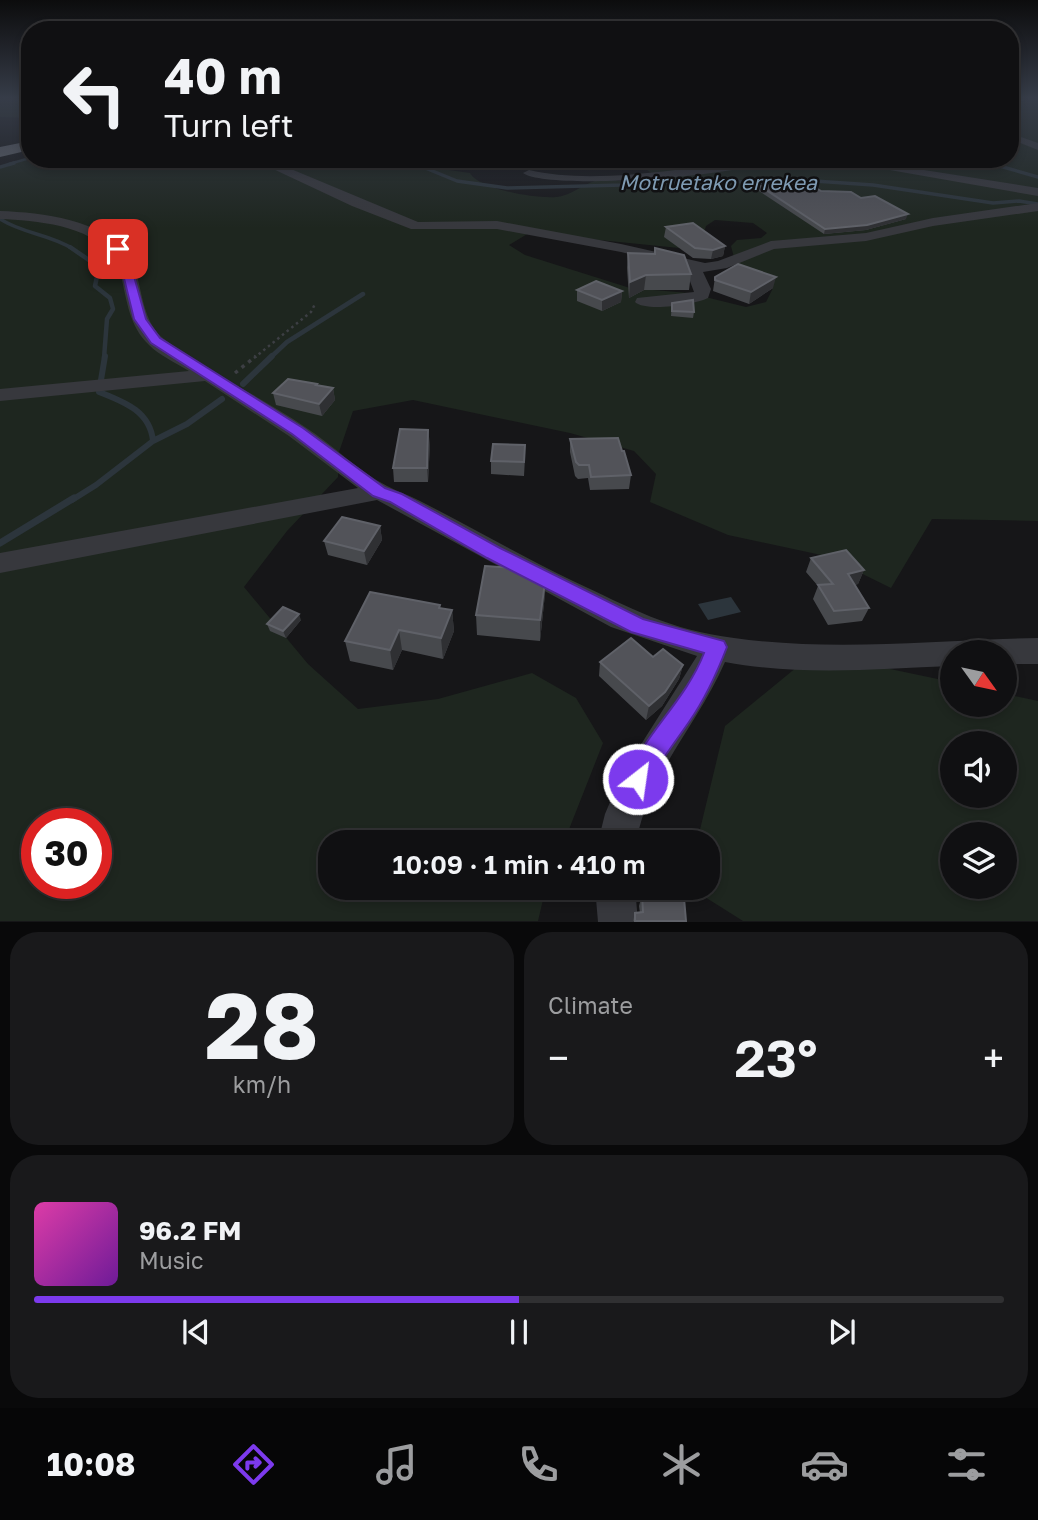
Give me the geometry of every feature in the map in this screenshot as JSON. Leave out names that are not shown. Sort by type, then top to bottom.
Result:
[{"type":"highway","points":[[0,149],[21,145]]},
{"type":"street","points":[[277,168],[356,204],[416,226],[497,225],[621,248],[698,268],[723,265],[771,245],[866,237],[933,222],[1038,207]]},
{"type":"street","points":[[529,173],[546,180],[713,168]]},
{"type":"street","points":[[890,168],[1038,191]]},
{"type":"street","points":[[0,215],[31,215],[57,220],[118,249],[125,262],[140,319],[155,341],[298,431],[379,492],[396,498],[466,538],[638,626],[716,647],[776,654],[890,655],[1038,651]]},
{"type":"street","points":[[643,302],[693,299],[702,295],[703,289],[695,273],[698,268]]},
{"type":"street","points":[[0,395],[213,379]]},
{"type":"street","points":[[0,563],[379,492]]},
{"type":"street","points":[[619,830],[621,815],[647,761],[682,713],[708,669],[716,647]]},
{"type":"street","points":[[616,900],[618,922]]},
{"type":"path","points":[[213,379],[240,371],[311,312],[315,304]]},
{"type":"shaded area","points":[[1019,142],[1038,142],[1038,521],[932,519],[891,588],[826,556],[728,535],[650,502],[656,474],[634,451],[570,433],[413,400],[353,411],[339,452],[338,477],[287,531],[244,587],[308,664],[358,709],[438,699],[532,673],[576,698],[603,743],[569,830],[318,830],[318,900],[543,900],[538,921],[0,921],[0,167],[21,160],[21,168],[452,168],[449,170],[470,173],[476,179],[499,189],[542,197],[562,196],[591,182],[602,180],[651,186],[667,185],[646,168],[1019,168]],"holes":[[[715,220],[753,223],[767,233],[761,238],[737,240],[731,246],[736,265],[773,288],[766,302],[746,307],[689,293],[630,288],[525,255],[509,245],[529,233],[687,248],[702,238],[706,226]]]},
{"type":"shaded area","points":[[731,597],[741,612],[708,620],[698,604]]},
{"type":"shaded area","points":[[814,653],[940,679],[940,718],[1017,718],[1017,697],[1038,701],[1038,921],[743,921],[710,900],[720,900],[720,830],[700,830],[725,726]]},
{"type":"building","points":[[806,182],[821,191],[851,192],[861,198],[875,196],[908,214],[867,225],[825,229],[760,186]]},
{"type":"building","points":[[693,223],[725,246],[713,250],[695,248],[666,227]]},
{"type":"building","points":[[655,248],[684,255],[691,274],[646,275],[630,282],[628,253],[655,254]]},
{"type":"building","points":[[738,264],[776,277],[751,292],[715,280],[715,277]]},
{"type":"building","points":[[596,281],[622,291],[602,300],[577,290]]},
{"type":"building","points":[[693,300],[694,312],[672,311],[672,303]]},
{"type":"building","points":[[288,379],[333,388],[319,404],[273,393]]},
{"type":"building","points":[[400,429],[428,430],[427,468],[393,468]]},
{"type":"building","points":[[618,438],[631,475],[591,477],[589,465],[579,465],[576,462],[570,439]]},
{"type":"building","points":[[493,444],[525,445],[524,462],[491,461]]},
{"type":"building","points":[[342,517],[380,526],[364,551],[324,541]]},
{"type":"building","points":[[846,550],[864,570],[848,574],[869,608],[834,611],[818,585],[833,584],[811,558]]},
{"type":"building","points":[[485,566],[540,570],[546,574],[540,620],[476,615]]},
{"type":"building","points":[[370,592],[440,605],[439,608],[452,610],[441,638],[399,630],[390,650],[345,641]]},
{"type":"building","points":[[283,607],[299,614],[283,631],[267,624]]},
{"type":"building","points":[[631,638],[653,657],[663,649],[683,665],[665,692],[649,706],[600,662]]},
{"type":"building","points":[[642,900],[684,900],[686,921],[635,921],[635,913],[643,912]]},
{"type":"waterway","points":[[9,164],[21,161]]},
{"type":"waterway","points":[[0,167],[14,163]]},
{"type":"waterway","name":"Motruetako errekea","points":[[425,168],[457,181],[507,188],[623,185],[709,179],[756,183],[800,180],[873,185],[993,203],[1019,201],[1038,204]]},
{"type":"waterway","points":[[1006,168],[1038,177]]},
{"type":"waterway","points":[[0,219],[72,249]]},
{"type":"waterway","points":[[72,249],[99,267],[95,286],[110,298],[113,309],[107,319],[104,358]]},
{"type":"waterway","points":[[270,358],[287,342],[363,294]]},
{"type":"waterway","points":[[105,356],[99,392],[126,404],[141,415],[147,422],[153,441]]},
{"type":"waterway","points":[[243,384],[272,356]]},
{"type":"waterway","points":[[153,441],[187,424],[222,399]]},
{"type":"waterway","points":[[72,500],[153,441]]},
{"type":"waterway","points":[[0,543],[74,498]]},
{"type":"route","points":[[118,249],[125,262],[140,319],[155,341],[298,431],[364,478],[379,492],[396,498],[494,553],[638,626],[716,647],[708,669],[682,713],[647,761],[638,779]]}]
